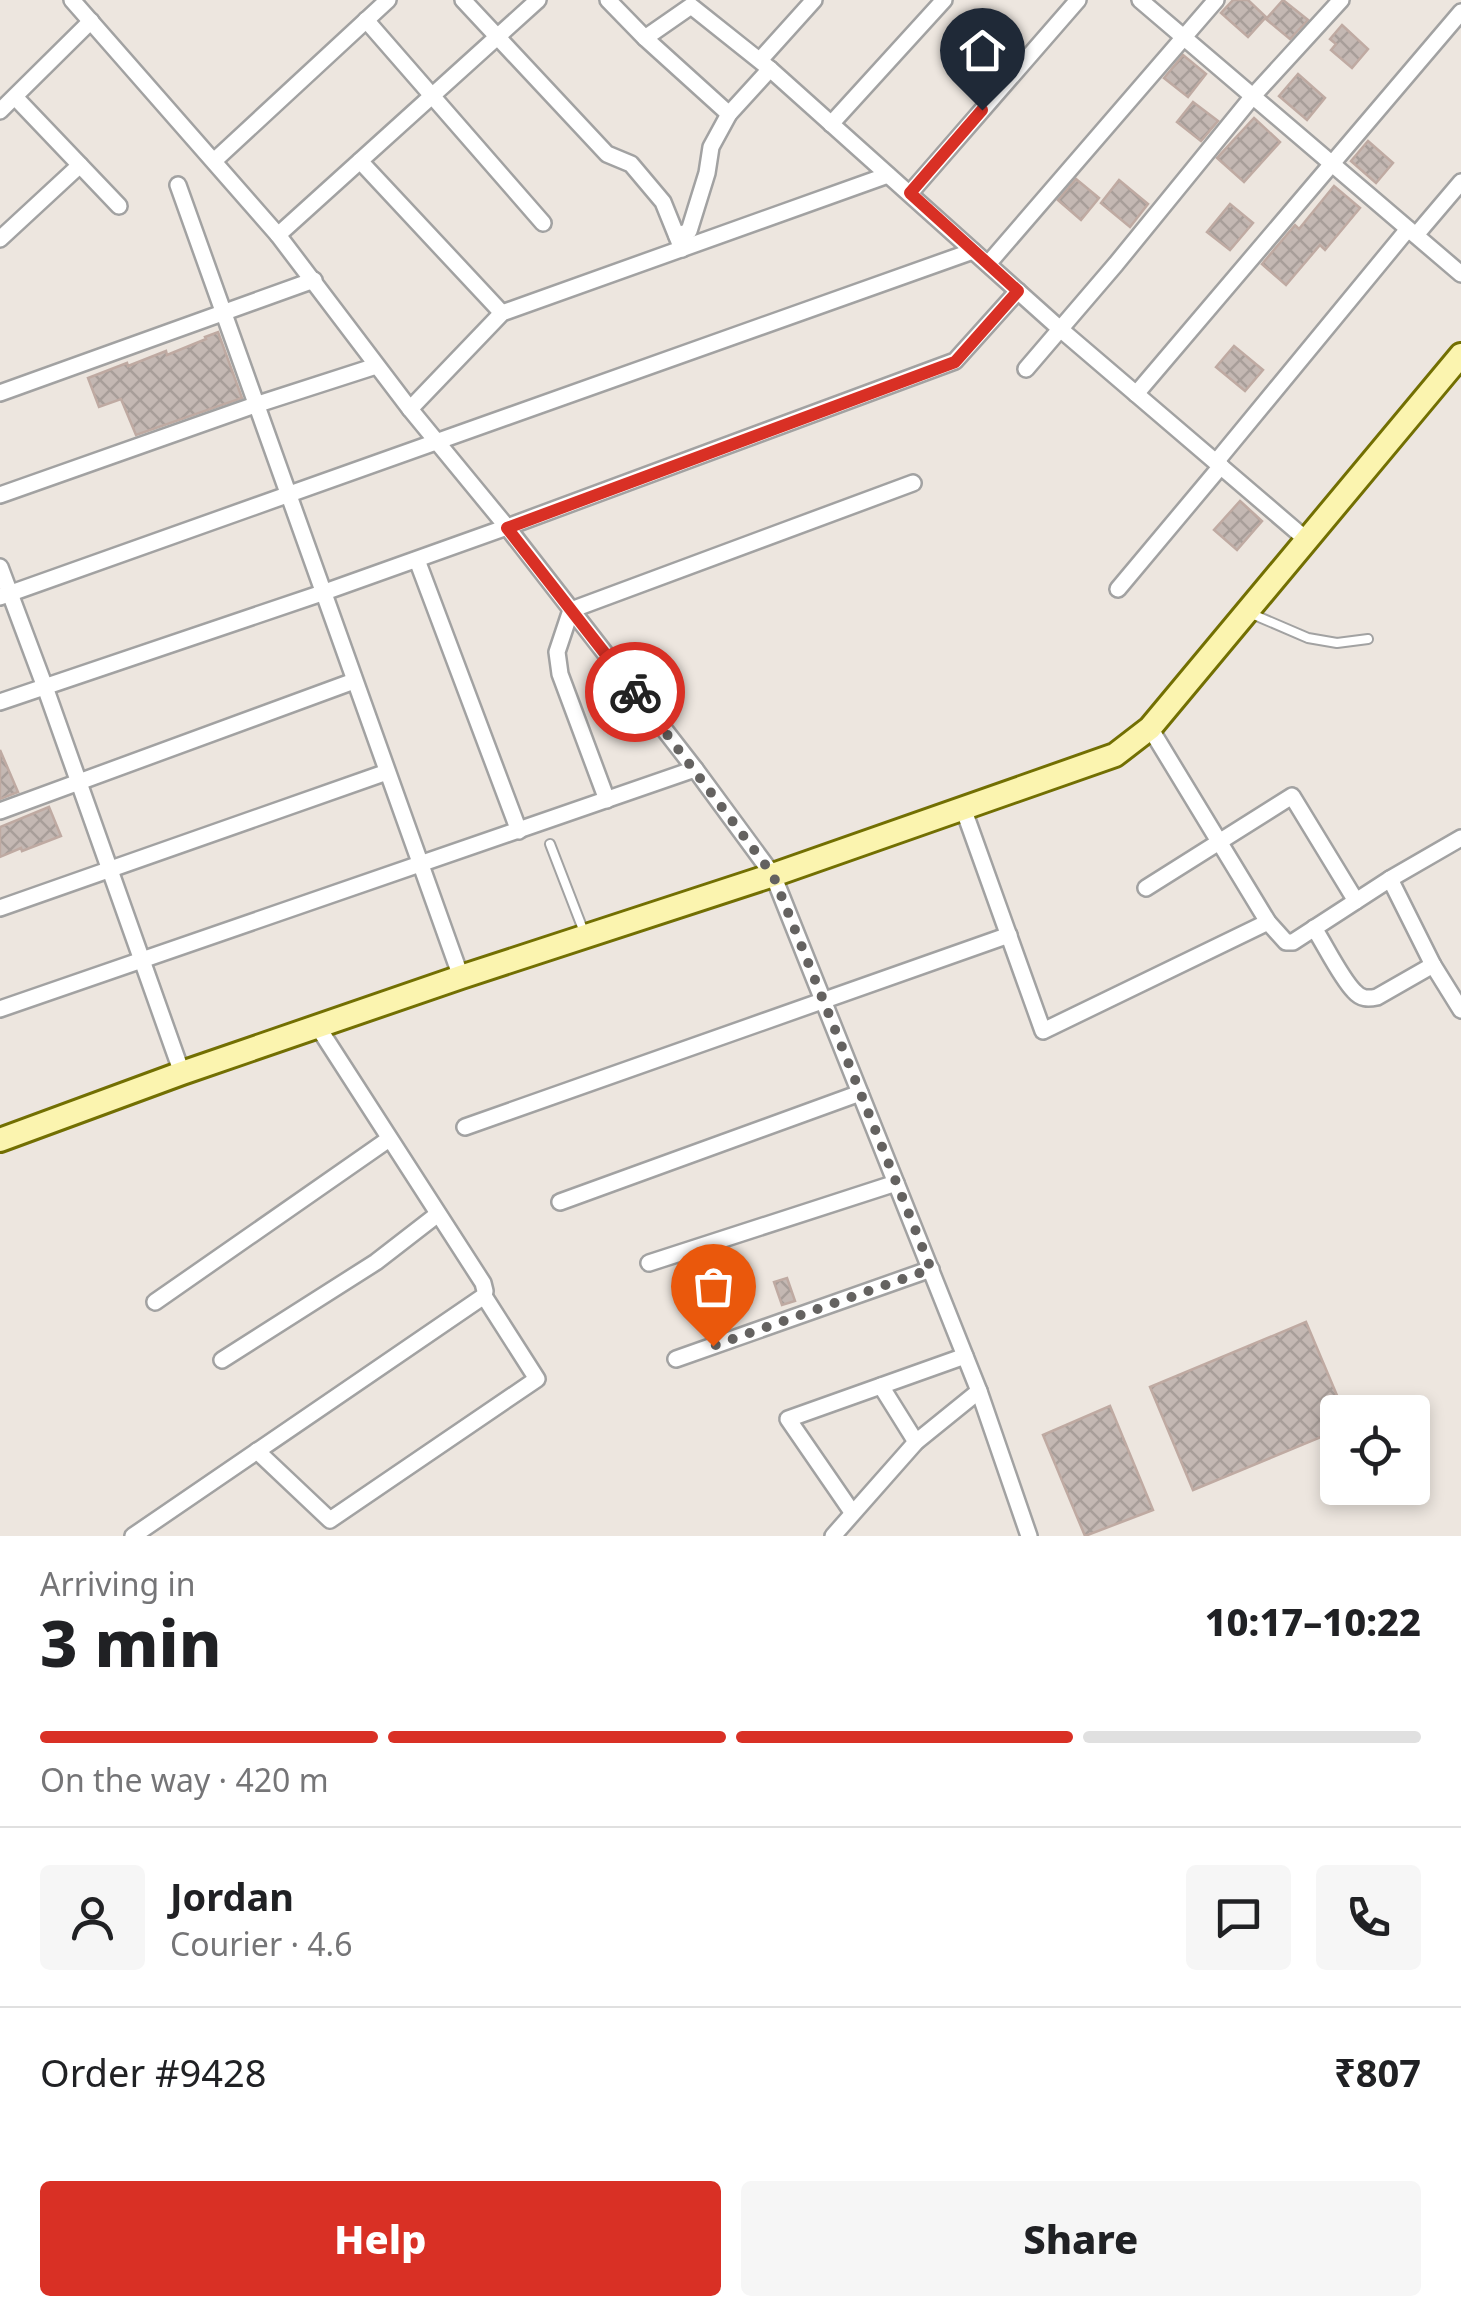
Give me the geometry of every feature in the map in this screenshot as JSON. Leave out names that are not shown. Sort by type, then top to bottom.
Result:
[{"type":"main road","points":[[0,1140],[182,1073],[1115,756],[1150,728],[1461,355]]},
{"type":"street","points":[[72,0],[278,235],[376,366],[696,769],[773,875],[979,1391],[1029,1536]]},
{"type":"street","points":[[214,161],[388,0]]},
{"type":"street","points":[[463,0],[607,154],[631,164],[663,202],[680,242]]},
{"type":"street","points":[[278,235],[538,0]]},
{"type":"street","points":[[608,0],[729,114]]},
{"type":"street","points":[[680,242],[689,231],[712,147],[729,114],[814,0]]},
{"type":"street","points":[[831,124],[944,0]]},
{"type":"street","points":[[910,193],[1078,0]]},
{"type":"street","points":[[1140,0],[1461,274]]},
{"type":"street","points":[[988,264],[1216,0]]},
{"type":"street","points":[[1026,370],[1253,96],[1341,0]]},
{"type":"street","points":[[644,38],[694,3],[1059,328],[1308,541]]},
{"type":"street","points":[[1136,394],[1461,12]]},
{"type":"street","points":[[366,20],[544,223]]},
{"type":"street","points":[[0,111],[91,21]]},
{"type":"street","points":[[15,97],[119,206]]},
{"type":"street","points":[[360,161],[502,313]]},
{"type":"street","points":[[0,240],[80,165]]},
{"type":"street","points":[[410,409],[502,313],[680,242],[888,175]]},
{"type":"street","points":[[1118,589],[1412,232],[1461,182]]},
{"type":"street","points":[[178,186],[461,977]]},
{"type":"street","points":[[5,595],[973,251]]},
{"type":"street","points":[[0,393],[314,280]]},
{"type":"street","points":[[0,702],[507,528],[955,362],[1018,291]]},
{"type":"street","points":[[0,494],[376,366]]},
{"type":"street","points":[[571,610],[913,484]]},
{"type":"street","points":[[417,560],[519,831]]},
{"type":"street","points":[[0,567],[5,595],[46,687],[182,1073]]},
{"type":"street","points":[[571,610],[557,652],[560,674],[607,800]]},
{"type":"street","points":[[0,811],[354,681]]},
{"type":"street","points":[[1150,728],[1268,922],[1286,942],[1293,942],[1461,838]]},
{"type":"street","points":[[0,1008],[696,769]]},
{"type":"street","points":[[0,908],[387,772]]},
{"type":"street","points":[[1146,888],[1292,796],[1356,901]]},
{"type":"street","points":[[964,808],[1043,1031],[1268,922]]},
{"type":"street","points":[[1390,879],[1433,965],[1461,1010]]},
{"type":"street","points":[[1314,928],[1353,990],[1364,998],[1377,996],[1433,965]]},
{"type":"street","points":[[465,1127],[1008,934]]},
{"type":"street","points":[[257,1451],[330,1520],[538,1378],[484,1296],[485,1287],[318,1027]]},
{"type":"street","points":[[560,1202],[860,1094]]},
{"type":"street","points":[[155,1302],[390,1139]]},
{"type":"street","points":[[650,1263],[896,1183]]},
{"type":"street","points":[[222,1360],[376,1262],[438,1214]]},
{"type":"street","points":[[676,1358],[931,1269]]},
{"type":"street","points":[[133,1536],[484,1296]]},
{"type":"street","points":[[852,1512],[788,1419],[965,1356]]},
{"type":"street","points":[[881,1386],[916,1442]]},
{"type":"street","points":[[833,1536],[916,1442],[979,1391]]},
{"type":"lane","points":[[1248,612],[1308,638],[1337,644],[1368,639]]},
{"type":"lane","points":[[550,844],[585,936]]},
{"type":"building","points":[[1233,0],[1248,0],[1266,17],[1248,37],[1221,13]]},
{"type":"building","points":[[1283,0],[1308,20],[1290,39],[1266,19]]},
{"type":"building","points":[[1342,25],[1368,49],[1352,68],[1331,50],[1336,44],[1330,39]]},
{"type":"building","points":[[1183,55],[1206,74],[1188,97],[1164,78]]},
{"type":"building","points":[[1298,74],[1325,98],[1307,120],[1279,96]]},
{"type":"building","points":[[1193,102],[1218,121],[1201,141],[1177,122]]},
{"type":"building","points":[[1254,118],[1280,142],[1244,182],[1217,158]]},
{"type":"building","points":[[1368,141],[1393,163],[1376,183],[1351,161]]},
{"type":"building","points":[[1076,179],[1099,198],[1081,220],[1058,200]]},
{"type":"building","points":[[1119,180],[1148,204],[1130,227],[1101,203]]},
{"type":"building","points":[[1334,186],[1360,208],[1325,250],[1320,245],[1286,285],[1262,264],[1295,225],[1299,229]]},
{"type":"building","points":[[1230,204],[1253,223],[1230,250],[1207,232]]},
{"type":"building","points":[[218,332],[242,398],[136,435],[121,399],[99,407],[88,378],[166,351],[167,355]]},
{"type":"building","points":[[1234,346],[1263,370],[1245,391],[1216,367]]},
{"type":"building","points":[[1240,501],[1262,521],[1237,550],[1214,530]]},
{"type":"building","points":[[0,750],[18,792],[0,799]]},
{"type":"building","points":[[49,807],[61,836],[0,857],[0,827]]},
{"type":"building","points":[[787,1278],[795,1301],[782,1305],[774,1282]]},
{"type":"building","points":[[1306,1322],[1337,1395],[1320,1395],[1320,1437],[1193,1490],[1150,1387]]},
{"type":"building","points":[[1110,1406],[1153,1510],[1085,1536],[1043,1435]]},
{"type":"way so far","points":[[635,692],[773,875],[931,1269],[713,1346]]},
{"type":"route","points":[[635,692],[507,528],[955,362],[1018,291],[910,193],[982,110]]}]
